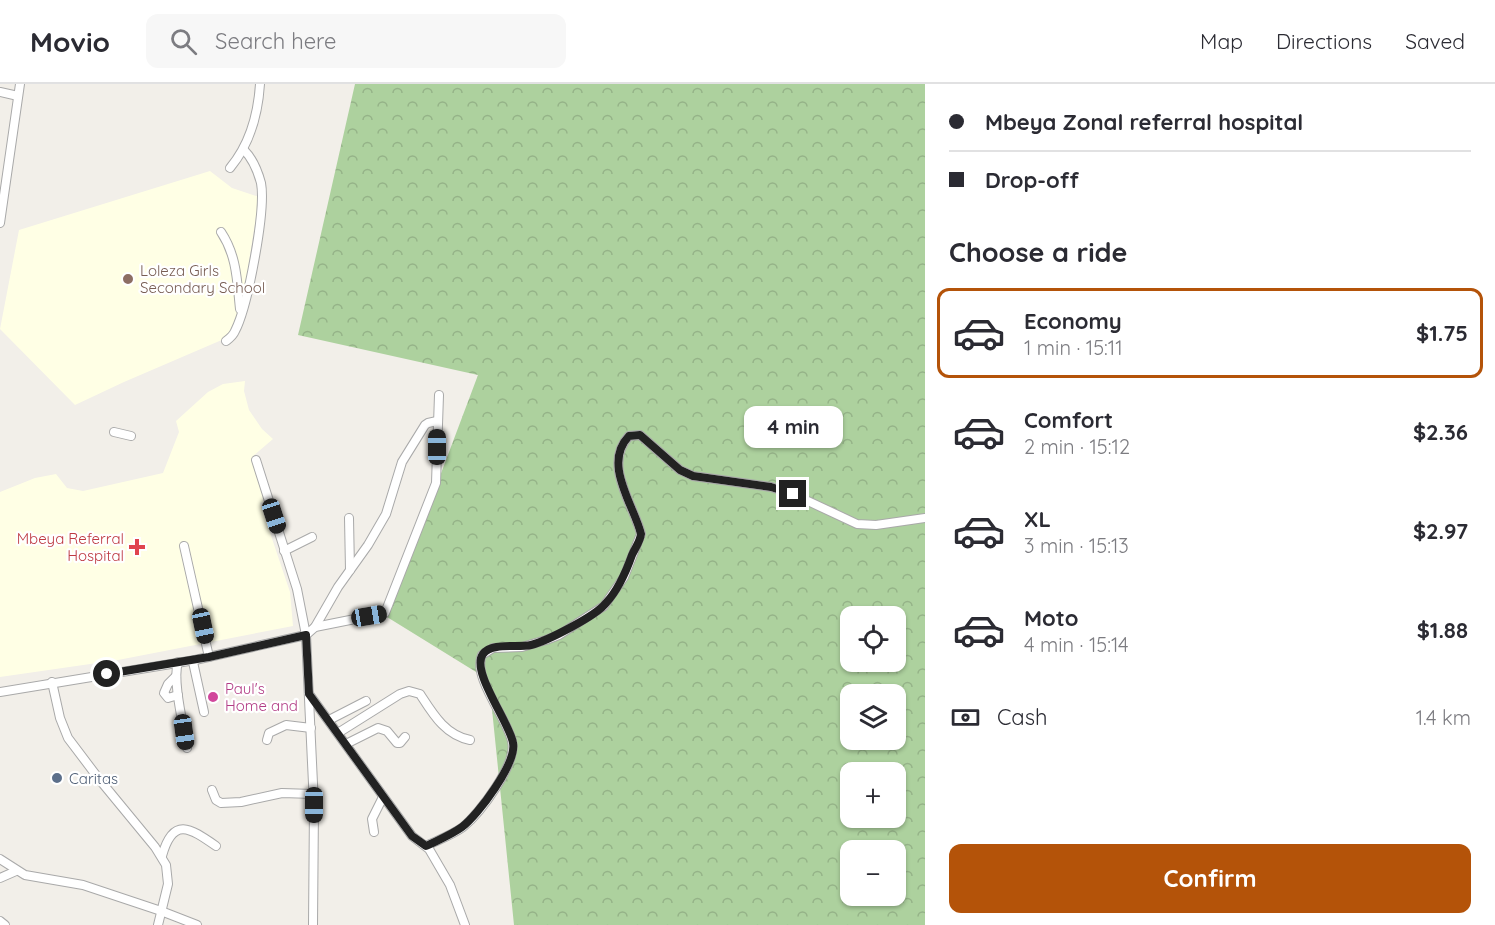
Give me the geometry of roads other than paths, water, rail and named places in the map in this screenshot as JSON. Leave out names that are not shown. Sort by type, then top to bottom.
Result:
[{"type":"street","points":[[0,218],[20,84]]},
{"type":"street","points":[[230,168],[244,150],[255,115],[260,84]]},
{"type":"street","points":[[0,92],[18,96]]},
{"type":"street","points":[[226,341],[234,334],[241,315],[251,272],[261,200],[258,174],[244,150]]},
{"type":"street","points":[[221,232],[231,248],[235,263],[241,315]]},
{"type":"street","points":[[315,627],[382,614],[387,610],[436,483],[439,395]]},
{"type":"street","points":[[0,692],[195,660],[306,635],[315,627],[389,508],[399,469],[410,447],[425,425],[438,421]]},
{"type":"street","points":[[114,432],[131,436]]},
{"type":"street","points":[[426,846],[453,833],[471,819],[493,790],[513,750],[511,735],[483,675],[480,663],[482,655],[489,649],[531,645],[559,635],[604,606],[624,577],[641,534],[628,502],[620,472],[622,449],[629,436],[640,435],[680,470],[693,476],[782,490],[856,524],[876,525],[925,518]]},
{"type":"street","points":[[256,460],[297,589],[306,635],[313,794],[314,925]]},
{"type":"street","points":[[349,518],[350,570]]},
{"type":"street","points":[[284,551],[312,537]]},
{"type":"street","points":[[184,546],[209,657]]},
{"type":"street","points":[[195,660],[193,662],[204,712]]},
{"type":"street","points":[[178,662],[176,676],[187,748]]},
{"type":"street","points":[[176,676],[168,684],[164,693],[168,698],[178,695]]},
{"type":"street","points":[[52,682],[60,718],[68,738],[162,856],[169,879],[158,925]]},
{"type":"street","points":[[338,733],[400,694],[413,691],[420,694],[448,731],[470,740]]},
{"type":"street","points":[[309,694],[412,836],[426,846],[450,885],[465,925]]},
{"type":"street","points":[[267,740],[269,733],[286,725],[311,727],[327,717],[366,701]]},
{"type":"street","points":[[346,744],[378,728],[387,731],[397,744],[405,737]]},
{"type":"street","points":[[212,790],[216,800],[221,803],[241,802],[282,793],[313,794]]},
{"type":"street","points":[[374,832],[372,819],[383,797]]},
{"type":"street","points":[[162,856],[173,833],[180,828],[187,828],[216,846]]},
{"type":"street","points":[[0,859],[25,875],[83,885],[161,910],[197,925]]},
{"type":"street","points":[[0,878],[16,871]]},
{"type":"street","points":[[0,921],[5,925]]},
{"type":"place","name":"Loleza Girls Secondary School","points":[[128,279]]},
{"type":"place","name":"Mbeya Referral Hospital","points":[[137,547]]},
{"type":"place","name":"Paul's Home and","points":[[213,697]]},
{"type":"place","name":"Caritas","points":[[57,778]]}]
